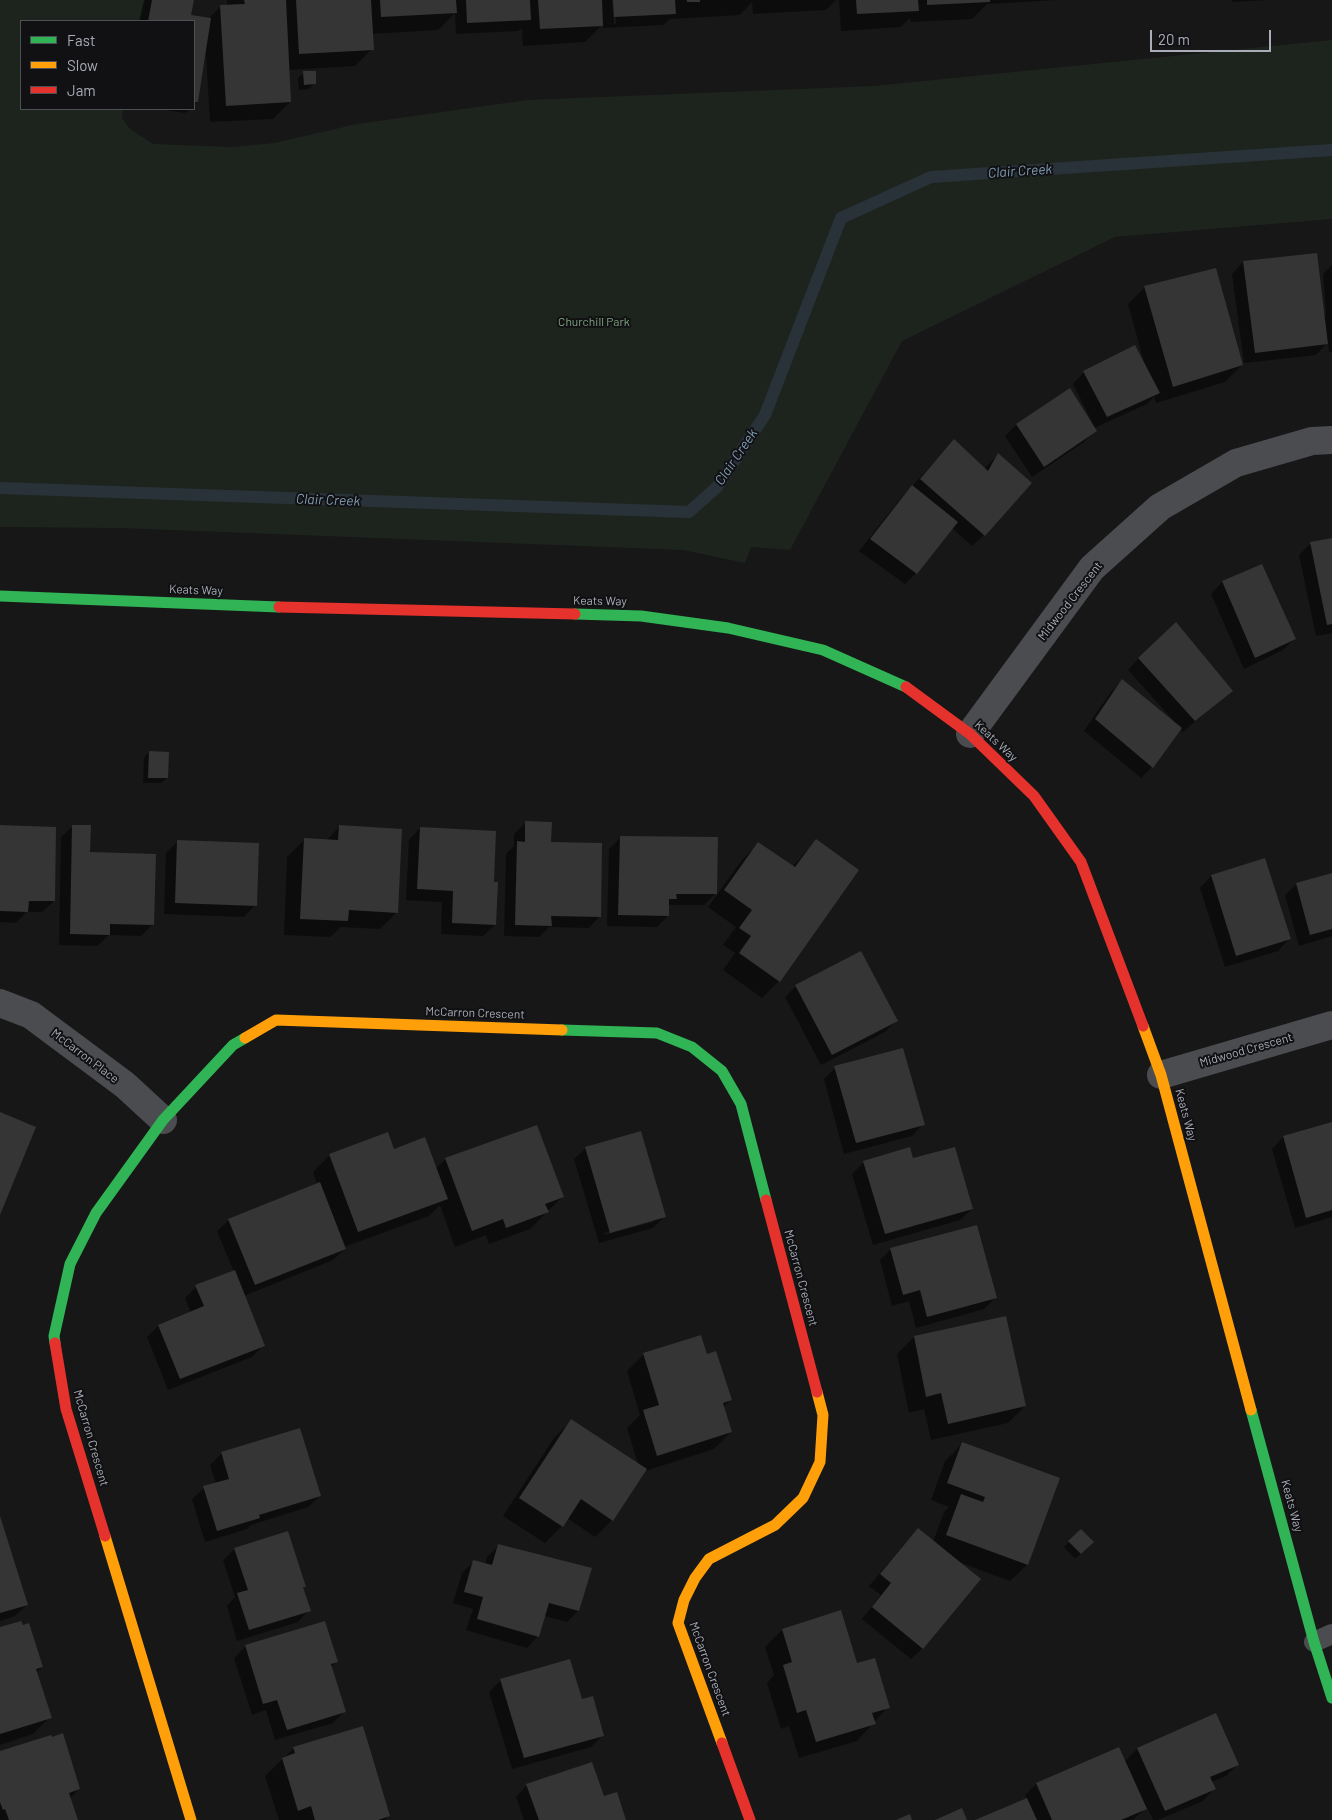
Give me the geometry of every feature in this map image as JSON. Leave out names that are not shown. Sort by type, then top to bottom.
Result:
[{"type":"street","name":"Midwood Crescent","points":[[970,734],[1092,568],[1160,507],[1236,463],[1312,441],[1332,440]]},
{"type":"street","name":"Keats Way","points":[[0,596],[298,608],[641,616],[728,628],[823,650],[906,687],[970,734],[1034,796],[1081,862],[1161,1075],[1323,1638],[1332,1698]]},
{"type":"street","name":"McCarron Place","points":[[0,1003],[31,1015],[125,1085],[163,1120]]},
{"type":"street","name":"McCarron Crescent","points":[[191,1820],[66,1408],[54,1336],[70,1264],[96,1213],[163,1120],[233,1045],[276,1020],[657,1033],[692,1047],[722,1070],[741,1104],[823,1415],[820,1462],[804,1498],[775,1525],[709,1558],[695,1578],[684,1600],[678,1623],[750,1820]]},
{"type":"street","name":"Midwood Crescent","points":[[1161,1075],[1332,1025]]},
{"type":"green space","name":"Churchill Park","points":[[0,0],[145,0],[141,20],[20,20],[20,110],[123,110],[122,118],[129,128],[153,144],[233,147],[274,143],[357,124],[527,100],[874,86],[1332,40],[1332,219],[1115,237],[902,341],[790,550],[751,547],[745,563],[683,550],[120,528],[0,527]]},
{"type":"building","points":[[152,0],[194,0],[191,15],[211,18],[198,102],[195,102],[195,20],[148,20]]},
{"type":"building","points":[[244,0],[286,0],[291,102],[226,106],[220,5],[245,4]]},
{"type":"building","points":[[296,0],[371,0],[374,50],[299,54]]},
{"type":"building","points":[[380,0],[456,0],[457,13],[381,17]]},
{"type":"building","points":[[466,0],[530,0],[531,20],[467,23]]},
{"type":"building","points":[[538,0],[602,0],[603,26],[540,29]]},
{"type":"building","points":[[613,0],[675,0],[676,14],[614,17]]},
{"type":"building","points":[[687,0],[700,0],[700,2],[687,2]]},
{"type":"building","points":[[856,0],[918,0],[919,11],[857,14]]},
{"type":"building","points":[[927,0],[990,0],[990,2],[927,5]]},
{"type":"building","points":[[303,71],[316,71],[316,84],[304,85]]},
{"type":"building","points":[[1317,253],[1328,344],[1255,353],[1243,261]]},
{"type":"building","points":[[1216,268],[1243,365],[1173,387],[1144,286]]},
{"type":"building","points":[[1135,345],[1160,393],[1107,417],[1083,371]]},
{"type":"building","points":[[1070,388],[1097,431],[1044,467],[1016,424]]},
{"type":"building","points":[[954,439],[988,471],[998,453],[1032,483],[985,536],[920,479]]},
{"type":"building","points":[[912,485],[958,522],[917,574],[870,539]]},
{"type":"building","points":[[1332,538],[1332,624],[1327,625],[1310,542]]},
{"type":"building","points":[[1262,564],[1296,639],[1255,658],[1222,581]]},
{"type":"building","points":[[1176,622],[1233,691],[1195,721],[1138,658]]},
{"type":"building","points":[[1122,679],[1182,728],[1153,768],[1095,719]]},
{"type":"building","points":[[149,751],[169,752],[168,778],[148,778]]},
{"type":"building","points":[[525,821],[552,822],[551,842],[602,843],[601,917],[551,916],[552,926],[515,925],[517,841],[525,842]]},
{"type":"building","points":[[0,825],[56,827],[55,901],[29,901],[28,912],[0,911]]},
{"type":"building","points":[[72,825],[91,825],[90,852],[156,854],[154,925],[110,924],[110,935],[70,934]]},
{"type":"building","points":[[339,825],[402,829],[398,913],[349,910],[348,921],[300,919],[304,838],[338,840]]},
{"type":"building","points":[[420,827],[496,831],[494,882],[498,882],[496,925],[452,923],[453,891],[417,889]]},
{"type":"building","points":[[620,836],[718,837],[717,894],[676,894],[677,899],[669,899],[669,916],[618,915]]},
{"type":"building","points":[[816,839],[859,870],[780,982],[739,953],[751,936],[739,928],[752,910],[724,890],[758,842],[795,867]]},
{"type":"building","points":[[177,840],[259,843],[257,906],[175,903]]},
{"type":"building","points":[[1265,858],[1291,939],[1236,956],[1211,875]]},
{"type":"building","points":[[1332,873],[1332,929],[1310,935],[1296,883]]},
{"type":"building","points":[[861,951],[898,1021],[832,1055],[795,985]]},
{"type":"building","points":[[903,1048],[925,1125],[856,1143],[834,1066]]},
{"type":"building","points":[[0,1112],[36,1127],[0,1215]]},
{"type":"building","points":[[1332,1122],[1332,1210],[1306,1218],[1283,1136]]},
{"type":"building","points":[[537,1125],[564,1197],[545,1204],[549,1212],[506,1228],[503,1219],[472,1231],[445,1158]]},
{"type":"building","points":[[641,1131],[666,1217],[610,1233],[585,1147]]},
{"type":"building","points":[[388,1132],[394,1149],[425,1137],[448,1199],[358,1232],[329,1154]]},
{"type":"building","points":[[910,1147],[913,1158],[955,1147],[973,1209],[885,1234],[863,1161]]},
{"type":"building","points":[[320,1182],[346,1249],[255,1285],[228,1219]]},
{"type":"building","points":[[977,1225],[997,1298],[927,1317],[920,1290],[903,1295],[890,1248]]},
{"type":"building","points":[[235,1270],[265,1346],[180,1379],[158,1325],[204,1306],[195,1285]]},
{"type":"building","points":[[1006,1316],[1026,1406],[948,1424],[941,1393],[926,1397],[914,1336]]},
{"type":"building","points":[[701,1335],[707,1354],[716,1351],[732,1400],[723,1403],[732,1432],[657,1456],[643,1410],[659,1405],[643,1353]]},
{"type":"building","points":[[571,1419],[647,1469],[613,1521],[581,1499],[563,1527],[519,1498]]},
{"type":"building","points":[[300,1428],[321,1496],[259,1515],[260,1518],[217,1531],[203,1486],[229,1479],[221,1452]]},
{"type":"building","points":[[962,1442],[1060,1478],[1028,1565],[946,1535],[961,1494],[983,1502],[985,1497],[947,1483]]},
{"type":"building","points":[[0,1516],[28,1605],[0,1613]]},
{"type":"building","points":[[918,1528],[981,1579],[923,1649],[872,1607],[891,1583],[880,1574]]},
{"type":"building","points":[[1081,1529],[1094,1542],[1081,1554],[1068,1541]]},
{"type":"building","points":[[288,1531],[306,1587],[303,1587],[311,1611],[249,1630],[237,1593],[248,1590],[234,1548]]},
{"type":"building","points":[[498,1544],[592,1568],[579,1611],[549,1603],[539,1637],[477,1619],[483,1597],[464,1592],[473,1560],[492,1565]]},
{"type":"building","points":[[841,1610],[857,1663],[875,1658],[890,1708],[872,1713],[876,1724],[816,1742],[806,1710],[797,1713],[783,1665],[792,1662],[782,1629]]},
{"type":"building","points":[[21,1621],[23,1625],[29,1623],[43,1667],[36,1669],[52,1718],[0,1734],[0,1627]]},
{"type":"building","points":[[325,1621],[338,1662],[331,1664],[346,1712],[287,1730],[277,1700],[263,1704],[245,1645]]},
{"type":"building","points":[[570,1659],[582,1699],[593,1696],[604,1736],[524,1758],[500,1679]]},
{"type":"building","points":[[1216,1713],[1239,1765],[1210,1777],[1216,1789],[1165,1811],[1137,1748]]},
{"type":"building","points":[[363,1726],[390,1816],[378,1820],[315,1820],[311,1806],[298,1811],[282,1758],[295,1753],[293,1747]]},
{"type":"building","points":[[63,1733],[80,1789],[69,1793],[78,1820],[9,1820],[0,1802],[0,1751]]},
{"type":"building","points":[[1119,1747],[1147,1809],[1121,1820],[1052,1820],[1036,1783]]},
{"type":"building","points":[[592,1762],[604,1796],[617,1792],[626,1820],[539,1820],[526,1784]]},
{"type":"building","points":[[1027,1798],[1037,1820],[975,1820]]},
{"type":"building","points":[[962,1808],[967,1820],[935,1820]]},
{"type":"building","points":[[910,1814],[912,1820],[896,1820]]},
{"type":"waterway","name":"Clair Creek","points":[[0,488],[689,512],[717,487],[765,415],[841,218],[931,177],[1332,150]]},
{"type":"traffic: fast","points":[[0,596],[279,607]]},
{"type":"traffic: fast","points":[[575,614],[641,616],[728,628],[823,650],[906,687]]},
{"type":"traffic: fast","points":[[562,1030],[657,1033],[692,1047],[722,1071],[741,1104],[766,1200]]},
{"type":"traffic: fast","points":[[55,1343],[54,1336],[70,1264],[96,1213],[163,1120],[233,1045],[245,1038]]},
{"type":"traffic: fast","points":[[1251,1410],[1314,1642],[1332,1698]]},
{"type":"traffic: slow","points":[[245,1038],[276,1020],[562,1030]]},
{"type":"traffic: slow","points":[[1143,1026],[1161,1075],[1251,1410]]},
{"type":"traffic: slow","points":[[722,1743],[678,1623],[684,1600],[695,1578],[709,1559],[775,1525],[803,1498],[820,1462],[823,1415],[817,1392]]},
{"type":"traffic: slow","points":[[105,1536],[191,1820]]},
{"type":"traffic: jam","points":[[279,607],[575,614]]},
{"type":"traffic: jam","points":[[906,687],[970,734],[1034,796],[1081,862],[1143,1026]]},
{"type":"traffic: jam","points":[[766,1200],[817,1392]]},
{"type":"traffic: jam","points":[[55,1343],[66,1409],[105,1536]]},
{"type":"traffic: jam","points":[[722,1743],[750,1820]]}]
